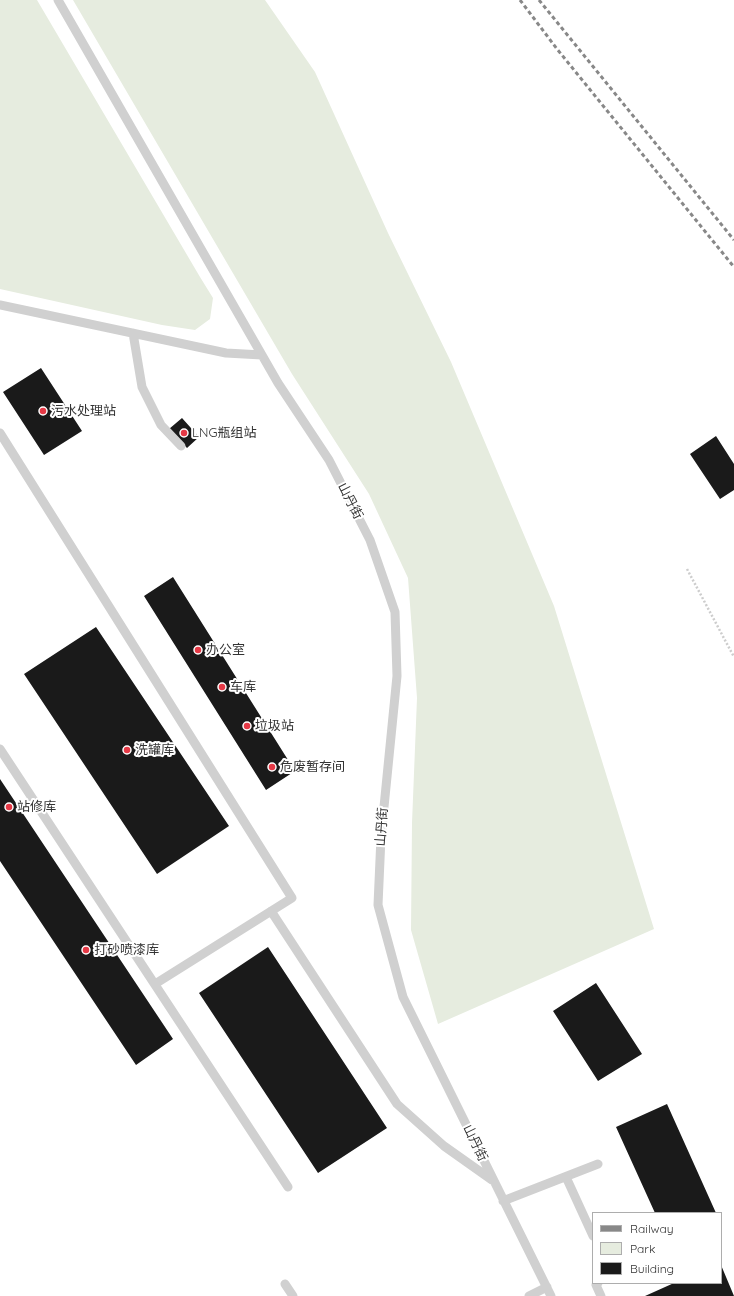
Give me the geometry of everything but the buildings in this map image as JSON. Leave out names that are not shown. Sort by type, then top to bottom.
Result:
[{"type":"lane","name":"山丹街","points":[[58,0],[262,355],[336,473],[370,540],[395,612],[397,676],[381,837],[378,905],[403,997],[551,1296]]},
{"type":"lane","points":[[0,305],[226,352],[262,355]]},
{"type":"lane","points":[[133,333],[142,387],[161,425],[181,446]]},
{"type":"lane","points":[[0,433],[292,898],[155,984]]},
{"type":"lane","points":[[0,749],[288,1187]]},
{"type":"lane","points":[[271,911],[397,1104],[444,1146],[493,1180]]},
{"type":"lane","points":[[503,1201],[598,1164]]},
{"type":"lane","points":[[566,1177],[592,1234]]},
{"type":"lane","points":[[285,1284],[293,1296]]},
{"type":"lane","points":[[597,1284],[596,1285],[601,1296]]},
{"type":"lane","points":[[529,1296],[547,1287]]},
{"type":"path","points":[[687,569],[734,656]]},
{"type":"green space","points":[[0,0],[37,0],[213,298],[210,319],[195,330],[162,325],[0,289]]},
{"type":"green space","points":[[73,0],[265,0],[315,72],[388,233],[451,362],[554,606],[654,929],[438,1024],[411,930],[412,823],[417,698],[408,578],[369,494],[292,374]]},
{"type":"railway","points":[[520,0],[557,49],[734,267]]},
{"type":"railway","points":[[539,0],[734,240]]},
{"type":"place","name":"污水处理站","points":[[43,411]]},
{"type":"place","name":"LNG瓶组站","points":[[184,433]]},
{"type":"place","name":"办公室","points":[[198,650]]},
{"type":"place","name":"车库","points":[[222,687]]},
{"type":"place","name":"垃圾站","points":[[247,726]]},
{"type":"place","name":"洗罐库","points":[[127,750]]},
{"type":"place","name":"危废暂存间","points":[[272,767]]},
{"type":"place","name":"站修库","points":[[9,807]]},
{"type":"place","name":"打砂喷漆库","points":[[86,950]]}]
